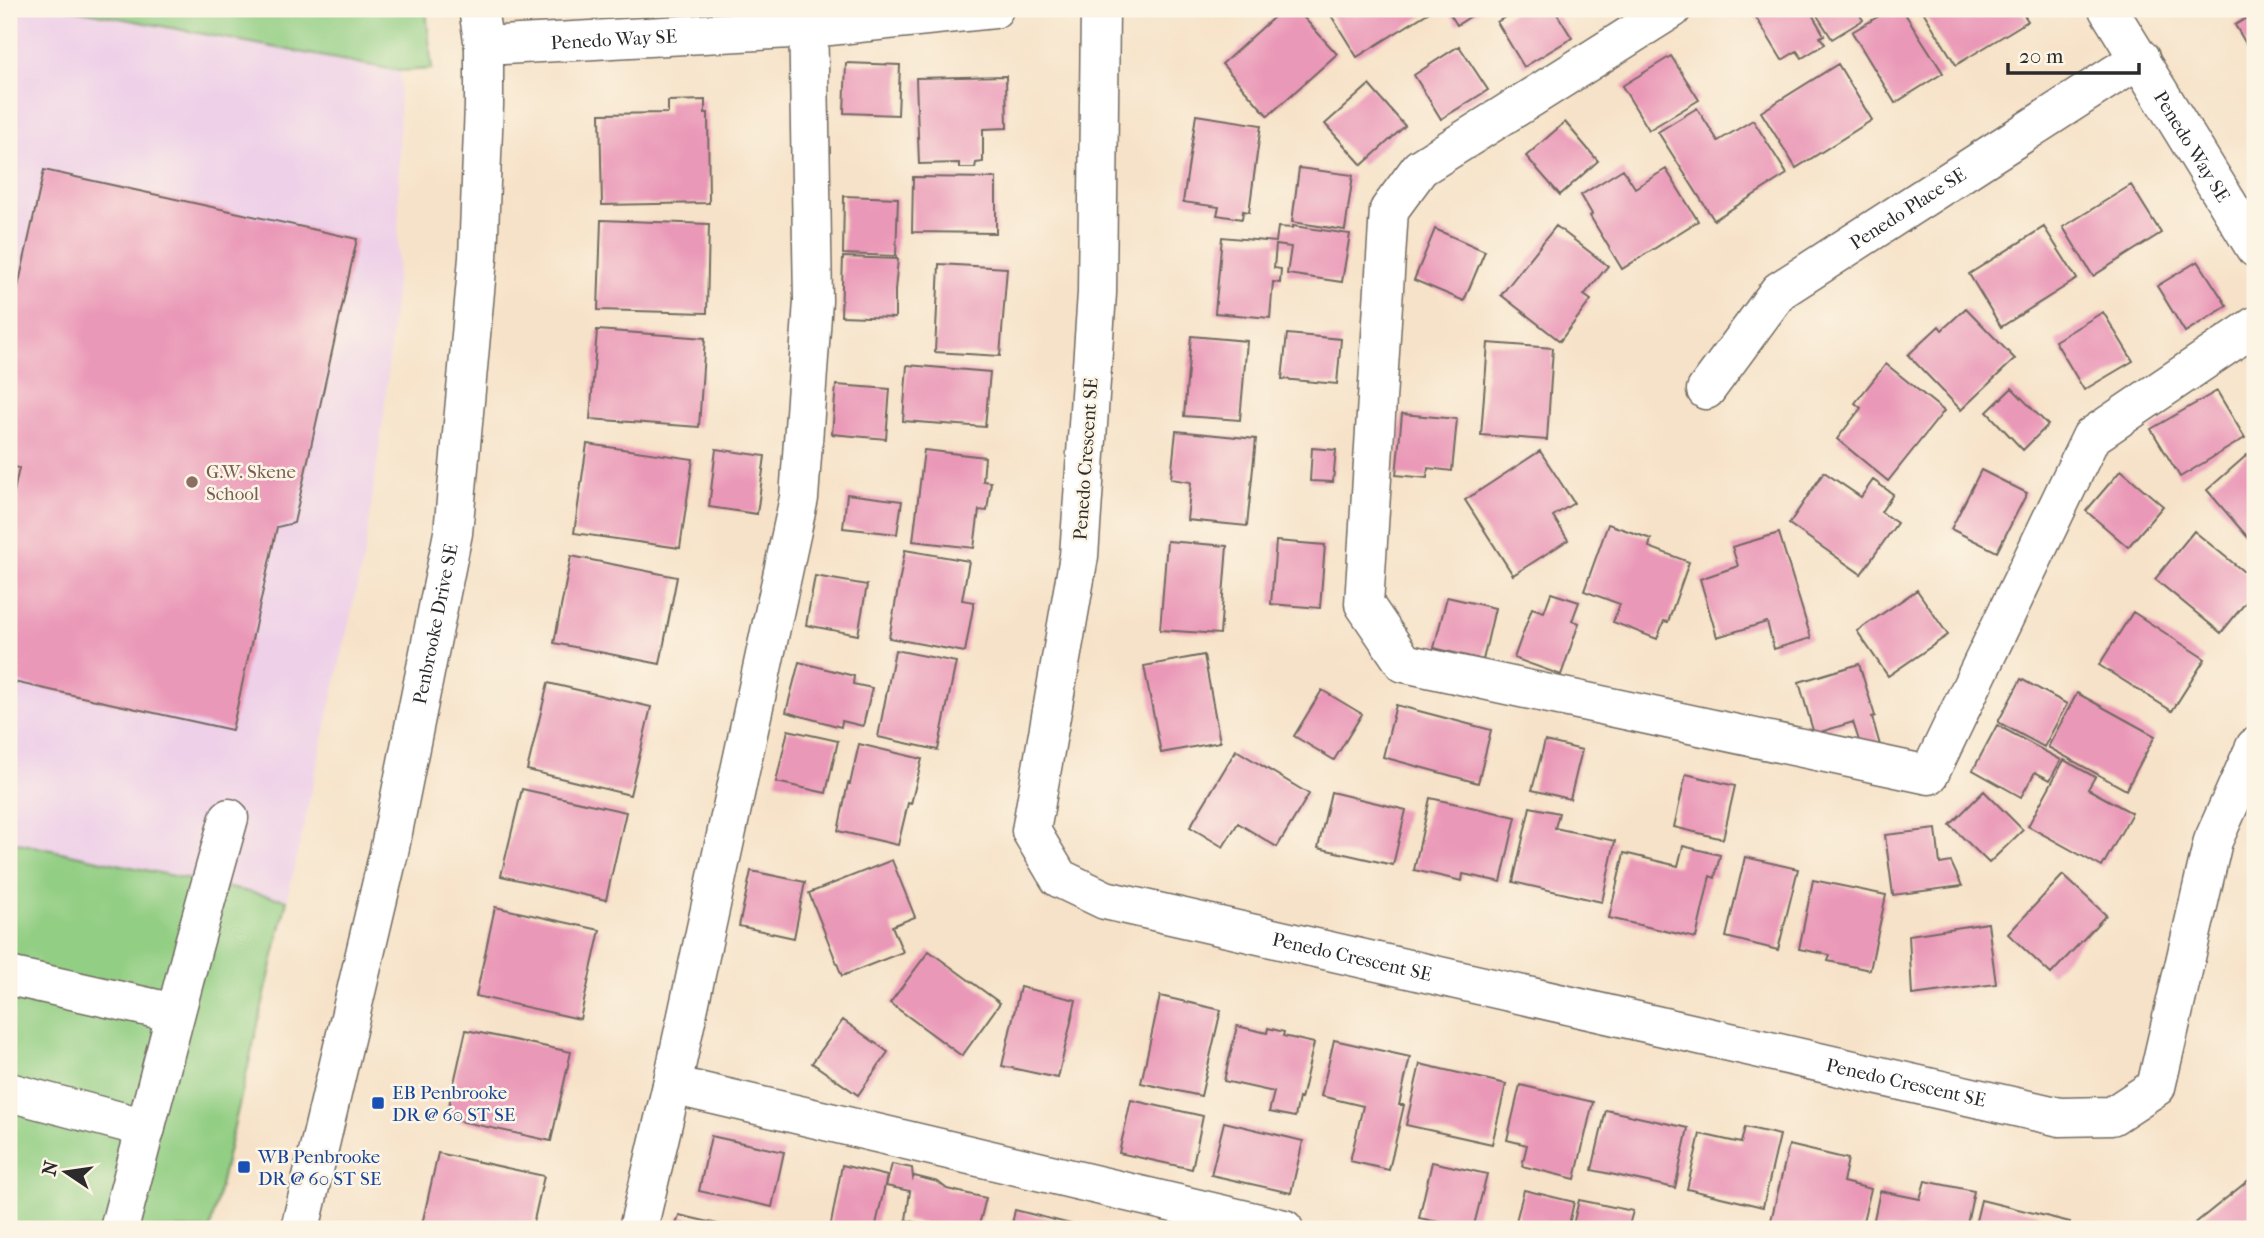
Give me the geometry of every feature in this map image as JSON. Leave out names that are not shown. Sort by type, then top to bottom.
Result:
[{"type":"street","name":"Penbrooke Drive SE","points":[[299,1229],[389,852],[453,533],[478,258],[484,46],[478,9]]},
{"type":"street","name":"Penedo Way SE","points":[[484,46],[809,18],[994,9]]},
{"type":"street","name":"Penedo Crescent SE","points":[[1100,9],[1097,293],[1079,556],[1031,831],[1059,878],[1105,900],[2032,1111],[2060,1117],[2112,1115],[2156,1087],[2213,841],[2255,747]]},
{"type":"street","points":[[1672,9],[1420,168],[1389,211],[1364,604],[1404,663],[1928,775],[2091,437],[2255,326]]},
{"type":"street","name":"Penedo Way SE","points":[[2108,9],[2255,248]]},
{"type":"street","points":[[638,1229],[672,1085],[799,498],[813,301],[809,18]]},
{"type":"street","name":"Penedo Place SE","points":[[1706,390],[1780,291],[2140,58]]},
{"type":"street","points":[[119,1229],[229,818]]},
{"type":"street","points":[[9,976],[175,1013]]},
{"type":"street","points":[[672,1085],[1284,1229]]},
{"type":"street","points":[[9,1093],[146,1128]]},
{"type":"shaded area","name":"G.W. Skene School","points":[[11,9],[71,9],[400,71],[398,259],[384,414],[365,551],[287,900],[9,841]]},
{"type":"green space","points":[[71,9],[426,9],[432,69],[400,71]]},
{"type":"green space","points":[[9,841],[287,900],[210,1229],[40,1229],[9,1223]]},
{"type":"building","points":[[1283,9],[1296,9],[1337,54],[1268,116],[1222,64]]},
{"type":"building","points":[[1327,9],[1434,9],[1357,57]]},
{"type":"building","points":[[1447,9],[1482,9],[1457,25]]},
{"type":"building","points":[[1518,9],[1554,9],[1572,38],[1524,67],[1497,22]]},
{"type":"building","points":[[1751,9],[1809,9],[1824,35],[1820,37],[1825,44],[1802,58],[1797,51],[1782,60]]},
{"type":"building","points":[[1813,9],[1856,9],[1863,20],[1832,39]]},
{"type":"building","points":[[1891,9],[1902,9],[1943,73],[1895,103],[1852,32]]},
{"type":"building","points":[[1930,9],[2020,9],[2028,21],[1956,65],[1924,13]]},
{"type":"building","points":[[2255,13],[2255,59],[2235,25]]},
{"type":"building","points":[[1459,46],[1488,90],[1441,119],[1414,75]]},
{"type":"building","points":[[1671,56],[1699,100],[1649,130],[1622,86]]},
{"type":"building","points":[[846,63],[900,65],[898,115],[844,113]]},
{"type":"building","points":[[1838,64],[1872,120],[1796,168],[1761,112]]},
{"type":"building","points":[[1006,76],[1007,128],[983,129],[983,162],[976,163],[975,168],[959,168],[959,163],[919,164],[916,78]]},
{"type":"building","points":[[1369,85],[1405,126],[1362,165],[1325,124]]},
{"type":"building","points":[[705,100],[705,113],[708,113],[709,203],[602,205],[600,114],[668,113],[668,101]]},
{"type":"building","points":[[1697,108],[1718,141],[1753,120],[1787,174],[1714,220],[1658,132]]},
{"type":"building","points":[[1196,115],[1261,125],[1249,212],[1243,211],[1242,219],[1217,215],[1219,207],[1183,202]]},
{"type":"building","points":[[1565,122],[1598,161],[1560,195],[1526,156]]},
{"type":"building","points":[[1299,168],[1353,175],[1345,230],[1292,222]]},
{"type":"building","points":[[1623,169],[1635,188],[1666,169],[1698,221],[1622,269],[1590,216],[1592,214],[1581,195]]},
{"type":"building","points":[[44,170],[357,239],[294,523],[277,527],[232,730],[9,681],[9,515],[19,468],[9,466],[9,314],[12,314]]},
{"type":"building","points":[[913,177],[996,178],[996,233],[912,232]]},
{"type":"building","points":[[2131,185],[2161,233],[2093,276],[2063,227]]},
{"type":"building","points":[[844,196],[898,198],[896,256],[843,254]]},
{"type":"building","points":[[601,220],[709,224],[707,313],[598,310]]},
{"type":"building","points":[[1293,226],[1350,234],[1342,282],[1287,274],[1291,247],[1276,245],[1274,268],[1281,269],[1280,283],[1273,282],[1270,318],[1215,313],[1222,237],[1276,242],[1278,227]]},
{"type":"building","points":[[1556,226],[1608,266],[1584,295],[1591,300],[1560,341],[1501,295]]},
{"type":"building","points":[[2044,227],[2077,279],[2001,327],[1969,274]]},
{"type":"building","points":[[1435,229],[1485,251],[1464,301],[1414,280]]},
{"type":"building","points":[[843,257],[898,259],[895,318],[841,316]]},
{"type":"building","points":[[2198,261],[2227,306],[2185,332],[2157,286]]},
{"type":"building","points":[[939,264],[1007,268],[1000,356],[935,352]]},
{"type":"building","points":[[1966,308],[2015,359],[1961,410],[1908,355],[1939,326],[1942,330]]},
{"type":"building","points":[[2103,312],[2133,361],[2084,390],[2055,341]]},
{"type":"building","points":[[597,330],[705,338],[699,427],[590,419]]},
{"type":"building","points":[[1287,334],[1341,339],[1337,384],[1282,379]]},
{"type":"building","points":[[1191,336],[1247,341],[1240,420],[1184,416]]},
{"type":"building","points":[[1488,343],[1553,348],[1547,440],[1481,435]]},
{"type":"building","points":[[1886,364],[1944,411],[1888,481],[1837,439],[1861,408],[1855,403]]},
{"type":"building","points":[[907,365],[990,372],[985,427],[903,421]]},
{"type":"building","points":[[836,385],[890,389],[886,439],[832,434]]},
{"type":"building","points":[[2012,388],[2048,425],[2023,450],[1987,412]]},
{"type":"building","points":[[2217,391],[2245,438],[2180,477],[2151,429]]},
{"type":"building","points":[[1402,414],[1457,419],[1452,471],[1428,468],[1427,478],[1396,475]]},
{"type":"building","points":[[1176,431],[1256,439],[1247,526],[1187,520],[1191,482],[1171,479]]},
{"type":"building","points":[[587,444],[693,459],[680,548],[574,533]]},
{"type":"building","points":[[1312,448],[1336,450],[1333,482],[1310,481]]},
{"type":"building","points":[[2255,448],[2255,535],[2250,540],[2207,490]]},
{"type":"building","points":[[716,449],[765,456],[757,514],[709,507]]},
{"type":"building","points":[[924,450],[985,457],[983,481],[991,482],[987,511],[979,510],[974,548],[913,541]]},
{"type":"building","points":[[1540,451],[1574,503],[1553,516],[1568,540],[1513,575],[1465,500]]},
{"type":"building","points":[[1981,470],[2027,493],[1997,552],[1951,529]]},
{"type":"building","points":[[2121,470],[2163,506],[2128,547],[2086,511]]},
{"type":"building","points":[[1824,472],[1861,497],[1873,480],[1893,494],[1881,512],[1897,523],[1861,574],[1789,524]]},
{"type":"building","points":[[847,494],[902,501],[897,534],[843,528]]},
{"type":"building","points":[[1608,524],[1651,539],[1649,547],[1689,562],[1668,622],[1664,621],[1657,639],[1613,622],[1620,604],[1584,591]]},
{"type":"building","points":[[2194,531],[2255,581],[2255,591],[2221,633],[2155,579]]},
{"type":"building","points":[[1779,533],[1811,638],[1774,649],[1767,622],[1717,637],[1700,579],[1738,566],[1732,547]]},
{"type":"building","points":[[1167,541],[1227,546],[1220,634],[1160,630]]},
{"type":"building","points":[[1276,541],[1325,545],[1320,608],[1271,604]]},
{"type":"building","points":[[905,550],[969,561],[962,600],[974,602],[965,652],[889,638]]},
{"type":"building","points":[[571,556],[677,577],[660,664],[554,643]]},
{"type":"building","points":[[815,576],[867,585],[858,635],[806,625]]},
{"type":"building","points":[[1917,590],[1948,635],[1888,676],[1857,631]]},
{"type":"building","points":[[1551,593],[1579,602],[1572,621],[1579,623],[1561,675],[1514,658],[1532,608],[1544,612]]},
{"type":"building","points":[[1447,597],[1495,608],[1483,660],[1434,648]]},
{"type":"building","points":[[2133,612],[2205,659],[2172,711],[2099,665]]},
{"type":"building","points":[[895,650],[956,662],[938,750],[878,737]]},
{"type":"building","points":[[1204,655],[1220,742],[1161,753],[1144,666]]},
{"type":"building","points":[[799,662],[854,676],[853,684],[872,688],[863,726],[842,721],[841,727],[786,712]]},
{"type":"building","points":[[1859,664],[1875,716],[1872,717],[1883,756],[1862,750],[1853,722],[1814,734],[1799,682]]},
{"type":"building","points":[[2021,679],[2067,704],[2044,747],[1998,722]]},
{"type":"building","points":[[548,683],[651,707],[630,795],[527,770]]},
{"type":"building","points":[[1322,690],[1362,714],[1334,760],[1294,736]]},
{"type":"building","points":[[2077,693],[2155,736],[2126,790],[2048,747]]},
{"type":"building","points":[[1396,705],[1491,730],[1478,783],[1383,757]]},
{"type":"building","points":[[1997,725],[2061,760],[2050,780],[2035,772],[2021,797],[1973,770]]},
{"type":"building","points":[[788,730],[838,741],[826,793],[776,782]]},
{"type":"building","points":[[1545,741],[1582,750],[1570,799],[1532,790]]},
{"type":"building","points":[[859,744],[922,759],[898,845],[838,831]]},
{"type":"building","points":[[1236,750],[1309,794],[1277,847],[1238,823],[1223,847],[1190,827]]},
{"type":"building","points":[[2064,760],[2095,777],[2088,789],[2132,813],[2102,867],[2028,826]]},
{"type":"building","points":[[1686,774],[1735,786],[1723,839],[1674,827]]},
{"type":"building","points":[[522,789],[626,812],[606,900],[501,876]]},
{"type":"building","points":[[1984,791],[2023,830],[1989,863],[1950,825]]},
{"type":"building","points":[[1331,792],[1406,810],[1393,865],[1318,848]]},
{"type":"building","points":[[1430,798],[1516,817],[1501,882],[1463,874],[1462,881],[1414,870]]},
{"type":"building","points":[[1530,807],[1559,813],[1555,828],[1615,841],[1602,902],[1513,882]]},
{"type":"building","points":[[1936,829],[1940,864],[1951,862],[1962,886],[1893,895],[1885,835]]},
{"type":"building","points":[[1683,846],[1720,855],[1715,878],[1710,876],[1696,938],[1609,918],[1624,853],[1678,866]]},
{"type":"building","points":[[1745,857],[1798,869],[1778,950],[1726,937]]},
{"type":"building","points":[[892,860],[915,917],[892,926],[903,952],[842,976],[809,893]]},
{"type":"building","points":[[751,871],[805,882],[794,938],[739,926]]},
{"type":"building","points":[[2063,875],[2106,915],[2051,974],[2008,934]]},
{"type":"building","points":[[1813,880],[1886,895],[1870,970],[1828,961],[1830,955],[1799,949]]},
{"type":"building","points":[[495,907],[600,930],[580,1019],[476,996]]},
{"type":"building","points":[[1988,923],[1996,984],[1912,995],[1909,935]]},
{"type":"building","points":[[929,951],[1000,1003],[962,1056],[890,1003]]},
{"type":"building","points":[[1020,987],[1076,1000],[1058,1078],[1002,1066]]},
{"type":"building","points":[[1160,996],[1221,1010],[1201,1096],[1141,1083]]},
{"type":"building","points":[[843,1020],[888,1052],[858,1095],[812,1063]]},
{"type":"building","points":[[1237,1026],[1267,1033],[1268,1028],[1284,1032],[1283,1036],[1314,1043],[1295,1117],[1269,1112],[1274,1092],[1224,1081]]},
{"type":"building","points":[[466,1030],[571,1052],[551,1141],[446,1118]]},
{"type":"building","points":[[1334,1040],[1410,1057],[1399,1105],[1404,1105],[1389,1170],[1350,1161],[1363,1106],[1321,1096]]},
{"type":"building","points":[[1420,1064],[1506,1084],[1492,1144],[1406,1125]]},
{"type":"building","points":[[1520,1085],[1593,1102],[1575,1179],[1522,1166],[1527,1145],[1507,1140]]},
{"type":"building","points":[[1131,1100],[1203,1116],[1192,1169],[1119,1153]]},
{"type":"building","points":[[1606,1110],[1688,1128],[1675,1188],[1592,1170]]},
{"type":"building","points":[[1224,1122],[1303,1141],[1291,1193],[1211,1175]]},
{"type":"building","points":[[1745,1127],[1780,1135],[1763,1207],[1687,1189],[1700,1134],[1741,1143]]},
{"type":"building","points":[[711,1136],[784,1152],[772,1207],[699,1191]]},
{"type":"building","points":[[1789,1145],[1848,1159],[1843,1182],[1871,1189],[1861,1229],[1769,1229]]},
{"type":"building","points":[[438,1153],[544,1176],[532,1229],[421,1229]]},
{"type":"building","points":[[1432,1162],[1487,1174],[1473,1229],[1419,1218]]},
{"type":"building","points":[[892,1164],[912,1168],[913,1178],[914,1176],[938,1182],[947,1189],[986,1198],[978,1229],[935,1229],[936,1227],[906,1220],[910,1191],[886,1186]]},
{"type":"building","points":[[842,1165],[887,1176],[875,1229],[830,1229]]},
{"type":"building","points":[[2250,1179],[2255,1186],[2255,1229],[2188,1229]]},
{"type":"building","points":[[1925,1181],[1974,1191],[1966,1229],[1872,1229],[1880,1191],[1920,1199]]},
{"type":"building","points":[[1524,1190],[1574,1202],[1568,1229],[1514,1229]]},
{"type":"building","points":[[1579,1200],[1633,1211],[1628,1229],[1572,1229]]},
{"type":"building","points":[[1981,1200],[2070,1222],[2068,1229],[1974,1229]]},
{"type":"building","points":[[1015,1210],[1082,1227],[1011,1229]]},
{"type":"building","points":[[679,1215],[735,1228],[735,1229],[675,1229]]},
{"type":"place","name":"G.W. Skene School","points":[[192,482]]},
{"type":"place","name":"EB Penbrooke DR @ 60 ST SE","points":[[378,1103]]},
{"type":"place","name":"WB Penbrooke DR @ 60 ST SE","points":[[244,1167]]}]
